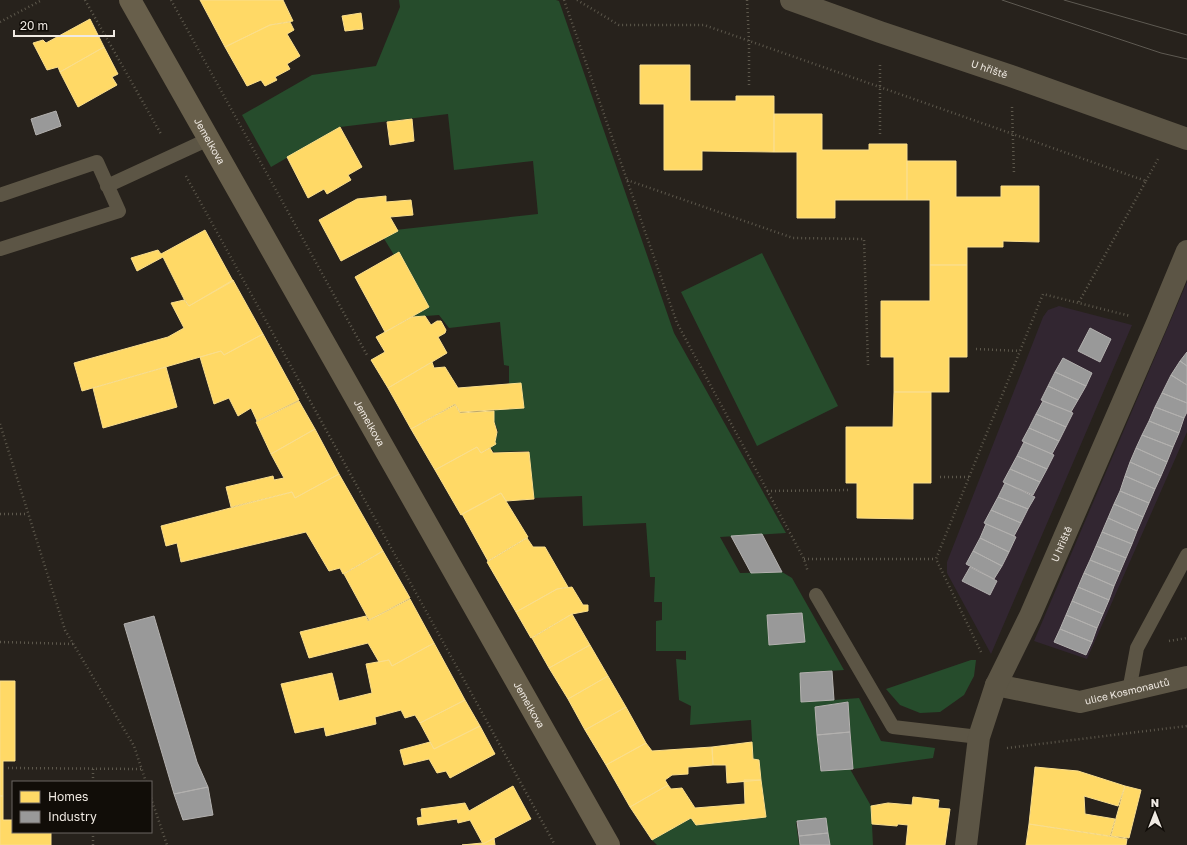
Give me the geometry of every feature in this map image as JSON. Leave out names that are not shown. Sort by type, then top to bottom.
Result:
[{"type":"street","name":"Jemelkova","points":[[130,0],[609,845]]},
{"type":"street","name":"U hřiště","points":[[791,0],[1187,139]]},
{"type":"street","name":"U hřiště","points":[[966,845],[979,737],[996,685],[1030,616],[1187,251]]},
{"type":"street","name":"ulice Kosmonautů","points":[[996,685],[1080,702],[1187,677]]},
{"type":"lane","points":[[108,186],[209,139]]},
{"type":"lane","points":[[0,195],[97,162],[119,211],[0,249]]},
{"type":"lane","points":[[1129,691],[1137,648],[1187,555]]},
{"type":"lane","points":[[816,596],[893,727],[979,737]]},
{"type":"path","points":[[0,22],[35,2],[42,0]]},
{"type":"path","points":[[85,0],[163,136]]},
{"type":"path","points":[[564,0],[677,323],[804,559],[816,596]]},
{"type":"path","points":[[577,0],[619,25],[704,25],[1146,181]]},
{"type":"path","points":[[747,0],[749,85]]},
{"type":"path","points":[[880,32],[880,134]]},
{"type":"path","points":[[1011,76],[1014,174]]},
{"type":"path","points":[[1079,302],[1160,156]]},
{"type":"path","points":[[185,174],[555,845]]},
{"type":"path","points":[[627,180],[793,238],[864,239],[868,365]]},
{"type":"path","points":[[996,685],[936,559],[1043,294],[1157,323]]},
{"type":"path","points":[[976,349],[1020,351]]},
{"type":"path","points":[[0,424],[65,630],[134,746],[146,781]]},
{"type":"path","points":[[940,477],[969,477]]},
{"type":"path","points":[[767,491],[851,490]]},
{"type":"path","points":[[0,514],[28,514]]},
{"type":"path","points":[[804,559],[936,559]]},
{"type":"path","points":[[0,642],[73,644]]},
{"type":"path","points":[[979,737],[1003,749],[1187,726]]},
{"type":"path","points":[[8,768],[141,769]]},
{"type":"path","points":[[92,769],[93,781]]},
{"type":"path","points":[[152,801],[167,845]]},
{"type":"path","points":[[93,833],[93,845]]},
{"type":"shaded area","points":[[1187,282],[1187,432],[1087,659],[1034,641]]},
{"type":"shaded area","points":[[1059,306],[1132,325],[991,654],[947,573],[947,562],[1043,317],[1048,310]]},
{"type":"green space","points":[[399,0],[559,1],[674,333],[786,533],[720,537],[740,573],[782,572],[792,578],[844,670],[800,673],[834,700],[859,698],[881,741],[935,748],[933,758],[853,769],[848,702],[815,707],[821,771],[850,769],[871,806],[873,845],[829,845],[825,818],[796,822],[799,845],[657,845],[652,840],[691,818],[696,825],[766,817],[759,760],[753,759],[751,720],[690,725],[691,706],[679,700],[676,659],[686,660],[686,651],[656,651],[656,621],[662,620],[662,602],[654,602],[655,577],[650,577],[646,523],[583,526],[582,496],[534,498],[529,451],[494,452],[490,447],[496,443],[495,441],[498,431],[494,421],[494,410],[524,408],[521,384],[509,385],[509,366],[504,365],[500,322],[449,328],[439,315],[412,317],[429,307],[399,253],[394,255],[383,237],[395,230],[538,214],[533,161],[454,170],[448,114],[340,127],[271,167],[242,115],[312,75],[376,66],[400,7]]},
{"type":"green space","points":[[762,253],[838,406],[757,446],[681,292]]},
{"type":"green space","points":[[971,660],[976,660],[974,676],[964,695],[940,712],[920,713],[900,705],[886,689]]},
{"type":"building: Homes","points":[[200,0],[283,0],[293,21],[270,25],[225,47]]},
{"type":"building: Homes","points":[[361,13],[363,29],[345,31],[342,16]]},
{"type":"building: Homes","points":[[90,19],[104,47],[60,72],[58,67],[47,70],[33,43],[43,40],[46,43]]},
{"type":"building: Homes","points":[[290,22],[294,30],[287,34],[300,56],[287,64],[290,69],[275,77],[277,80],[265,86],[261,80],[247,86],[225,47],[270,25]]},
{"type":"building: Homes","points":[[104,47],[118,74],[112,77],[117,85],[78,107],[60,72]]},
{"type":"building: Homes","points":[[640,65],[690,65],[690,101],[736,101],[736,96],[774,96],[774,152],[702,151],[702,170],[664,170],[664,104],[640,104]]},
{"type":"building: Homes","points":[[774,114],[822,114],[822,150],[869,150],[869,144],[907,144],[907,200],[835,200],[835,218],[797,218],[797,152],[774,152]]},
{"type":"building: Homes","points":[[412,119],[414,141],[390,145],[387,122]]},
{"type":"building: Homes","points":[[340,127],[362,167],[348,175],[351,180],[327,194],[324,189],[308,198],[287,157]]},
{"type":"building: Homes","points":[[907,161],[956,161],[956,197],[1001,197],[1001,186],[1039,186],[1039,242],[1003,241],[1003,247],[967,247],[967,265],[930,265],[930,200],[907,200]]},
{"type":"building: Homes","points":[[386,196],[386,202],[411,200],[413,215],[390,217],[398,231],[341,261],[319,220],[357,199]]},
{"type":"building: Homes","points":[[205,230],[233,281],[189,306],[163,257],[137,271],[131,258],[158,250],[161,254]]},
{"type":"building: Homes","points":[[399,252],[429,307],[385,332],[355,277]]},
{"type":"building: Homes","points":[[930,265],[967,265],[967,357],[949,357],[949,392],[894,392],[894,357],[881,357],[881,301],[930,301]]},
{"type":"building: Homes","points":[[233,280],[263,334],[224,355],[221,351],[82,391],[74,363],[168,337],[184,328],[171,303],[184,300],[189,306]]},
{"type":"building: Homes","points":[[425,316],[431,325],[437,321],[441,321],[446,330],[445,333],[438,337],[447,353],[388,388],[371,360],[385,352],[376,337],[412,317]]},
{"type":"building: Homes","points":[[263,334],[299,400],[257,421],[251,408],[238,416],[229,398],[214,404],[200,357],[221,351],[224,355]]},
{"type":"building: Homes","points":[[432,362],[434,368],[445,367],[458,388],[521,383],[524,408],[460,412],[455,404],[411,429],[388,388]]},
{"type":"building: Homes","points":[[166,367],[177,407],[103,428],[93,388]]},
{"type":"building: Homes","points":[[894,392],[931,392],[931,483],[913,483],[913,519],[857,518],[857,483],[846,483],[846,427],[893,427]]},
{"type":"building: Homes","points":[[299,401],[315,429],[271,454],[256,422]]},
{"type":"building: Homes","points":[[455,405],[460,413],[494,411],[494,422],[497,432],[496,444],[481,453],[477,447],[435,470],[411,429]]},
{"type":"building: Homes","points":[[315,429],[339,474],[295,498],[292,492],[231,507],[226,487],[273,476],[274,480],[284,478],[271,454]]},
{"type":"building: Homes","points":[[477,447],[481,453],[490,448],[493,453],[529,452],[534,499],[506,501],[501,493],[461,515],[435,470]]},
{"type":"building: Homes","points":[[339,474],[383,551],[343,574],[340,568],[329,571],[306,532],[181,562],[177,543],[166,546],[161,526],[292,492],[295,498]]},
{"type":"building: Homes","points":[[501,493],[528,537],[488,561],[462,514]]},
{"type":"building: Homes","points":[[527,538],[533,547],[545,547],[568,587],[557,589],[516,612],[487,562]]},
{"type":"building: Homes","points":[[383,551],[410,598],[369,620],[344,574]]},
{"type":"building: Homes","points":[[572,587],[583,605],[588,605],[588,611],[572,614],[531,638],[516,612],[557,589]]},
{"type":"building: Homes","points":[[410,599],[434,643],[392,666],[389,660],[379,662],[368,643],[309,658],[300,632],[366,616],[368,621]]},
{"type":"building: Homes","points":[[572,614],[590,645],[549,668],[532,638]]},
{"type":"building: Homes","points":[[434,643],[465,700],[420,723],[415,715],[405,718],[401,710],[375,717],[376,724],[326,736],[324,727],[295,733],[281,684],[332,673],[339,701],[372,693],[366,664],[389,660],[392,666]]},
{"type":"building: Homes","points":[[590,645],[608,676],[568,699],[549,668]]},
{"type":"building: Homes","points":[[608,676],[626,707],[585,730],[568,699]]},
{"type":"building: Homes","points":[[0,681],[15,681],[15,761],[3,761],[3,796],[0,796]]},
{"type":"building: Homes","points":[[465,700],[480,726],[434,749],[420,723]]},
{"type":"building: Homes","points":[[626,707],[646,743],[606,765],[585,730]]},
{"type":"building: Homes","points":[[480,726],[495,754],[450,778],[446,771],[437,773],[429,759],[404,765],[400,750],[430,742],[434,749]]},
{"type":"building: Homes","points":[[752,742],[753,759],[759,760],[761,780],[727,783],[726,765],[713,765],[712,747]]},
{"type":"building: Homes","points":[[646,743],[652,751],[712,747],[713,765],[688,767],[688,774],[672,775],[665,780],[668,785],[630,807],[606,765]]},
{"type":"building: Homes","points":[[1035,767],[1078,771],[1125,786],[1118,806],[1084,796],[1085,814],[1115,819],[1110,836],[1029,824]]},
{"type":"building: Homes","points":[[744,780],[761,780],[766,817],[696,825],[691,818],[652,840],[630,807],[668,785],[671,789],[682,788],[695,808],[745,804]]},
{"type":"building: Homes","points":[[513,786],[531,819],[483,844],[470,820],[458,823],[457,819],[418,825],[417,818],[422,817],[421,809],[465,803],[469,811]]},
{"type":"building: Homes","points":[[1125,786],[1141,790],[1129,838],[1111,836]]},
{"type":"building: Homes","points":[[0,796],[3,796],[3,820],[12,820],[12,833],[51,833],[51,845],[0,845]]},
{"type":"building: Homes","points":[[913,797],[939,800],[938,808],[950,809],[945,845],[906,845],[908,825],[898,824],[897,826],[872,824],[871,806],[888,803],[912,805]]},
{"type":"building: Homes","points":[[1029,824],[1127,839],[1126,845],[1026,845]]},
{"type":"building: Homes","points":[[494,838],[495,845],[462,845],[483,844]]},
{"type":"building: Industry","points":[[56,111],[61,126],[36,135],[31,119]]},
{"type":"building: Industry","points":[[1090,328],[1111,339],[1100,362],[1078,351]]},
{"type":"building: Industry","points":[[1187,352],[1187,366],[1180,361]]},
{"type":"building: Industry","points":[[1063,358],[1092,373],[1086,386],[1055,372]]},
{"type":"building: Industry","points":[[1180,361],[1187,366],[1187,385],[1171,375]]},
{"type":"building: Industry","points":[[1055,372],[1086,386],[1078,400],[1048,386]]},
{"type":"building: Industry","points":[[1171,375],[1187,385],[1187,403],[1162,393]]},
{"type":"building: Industry","points":[[1048,386],[1078,400],[1071,412],[1041,400]]},
{"type":"building: Industry","points":[[1162,393],[1187,403],[1187,412],[1184,418],[1155,407]]},
{"type":"building: Industry","points":[[1043,401],[1073,413],[1066,427],[1036,414]]},
{"type":"building: Industry","points":[[1155,407],[1184,418],[1179,433],[1149,421]]},
{"type":"building: Industry","points":[[1036,414],[1066,427],[1059,441],[1029,428]]},
{"type":"building: Industry","points":[[1149,421],[1179,433],[1173,447],[1142,435]]},
{"type":"building: Industry","points":[[1029,428],[1059,441],[1052,454],[1022,441]]},
{"type":"building: Industry","points":[[1142,435],[1173,447],[1167,462],[1136,448]]},
{"type":"building: Industry","points":[[1024,442],[1054,455],[1047,469],[1017,456]]},
{"type":"building: Industry","points":[[1136,448],[1167,462],[1161,476],[1130,462]]},
{"type":"building: Industry","points":[[1017,456],[1047,469],[1040,482],[1010,469]]},
{"type":"building: Industry","points":[[1130,462],[1161,476],[1155,489],[1125,476]]},
{"type":"building: Industry","points":[[1010,469],[1040,482],[1033,495],[1003,482]]},
{"type":"building: Industry","points":[[1125,476],[1155,489],[1149,503],[1120,491]]},
{"type":"building: Industry","points":[[1005,483],[1035,497],[1028,509],[998,497]]},
{"type":"building: Industry","points":[[1120,491],[1149,503],[1143,517],[1114,504]]},
{"type":"building: Industry","points":[[998,497],[1028,509],[1021,523],[991,510]]},
{"type":"building: Industry","points":[[1114,504],[1143,517],[1137,531],[1108,518]]},
{"type":"building: Industry","points":[[991,510],[1021,523],[1014,536],[984,523]]},
{"type":"building: Industry","points":[[1108,518],[1137,531],[1132,544],[1102,532]]},
{"type":"building: Industry","points":[[986,524],[1016,537],[1009,552],[980,538]]},
{"type":"building: Industry","points":[[1102,532],[1132,544],[1126,558],[1096,546]]},
{"type":"building: Industry","points":[[762,534],[782,572],[751,573],[731,536]]},
{"type":"building: Industry","points":[[980,538],[1009,552],[1002,566],[973,551]]},
{"type":"building: Industry","points":[[1096,546],[1126,558],[1120,572],[1090,560]]},
{"type":"building: Industry","points":[[973,551],[1002,566],[994,579],[966,564]]},
{"type":"building: Industry","points":[[1090,560],[1120,572],[1114,586],[1084,573]]},
{"type":"building: Industry","points":[[970,567],[997,581],[990,595],[962,581]]},
{"type":"building: Industry","points":[[1084,573],[1114,586],[1109,600],[1078,587]]},
{"type":"building: Industry","points":[[1078,587],[1109,600],[1103,614],[1072,601]]},
{"type":"building: Industry","points":[[1072,601],[1103,614],[1097,628],[1066,615]]},
{"type":"building: Industry","points":[[802,613],[805,642],[769,645],[767,615]]},
{"type":"building: Industry","points":[[1066,615],[1097,628],[1092,642],[1060,629]]},
{"type":"building: Industry","points":[[154,616],[197,762],[208,787],[174,794],[124,624]]},
{"type":"building: Industry","points":[[1060,629],[1092,642],[1086,655],[1054,642]]},
{"type":"building: Industry","points":[[832,671],[834,700],[801,702],[800,673]]},
{"type":"building: Industry","points":[[848,702],[850,732],[817,735],[815,707]]},
{"type":"building: Industry","points":[[850,732],[853,769],[821,771],[817,735]]},
{"type":"building: Industry","points":[[208,787],[213,815],[183,820],[174,794]]},
{"type":"building: Industry","points":[[826,818],[828,833],[799,836],[797,821]]},
{"type":"building: Industry","points":[[828,833],[830,845],[800,845],[799,836]]},
{"type":"tram line","points":[[1002,0],[1161,53],[1187,59]]},
{"type":"tram line","points":[[1064,0],[1187,35]]}]
